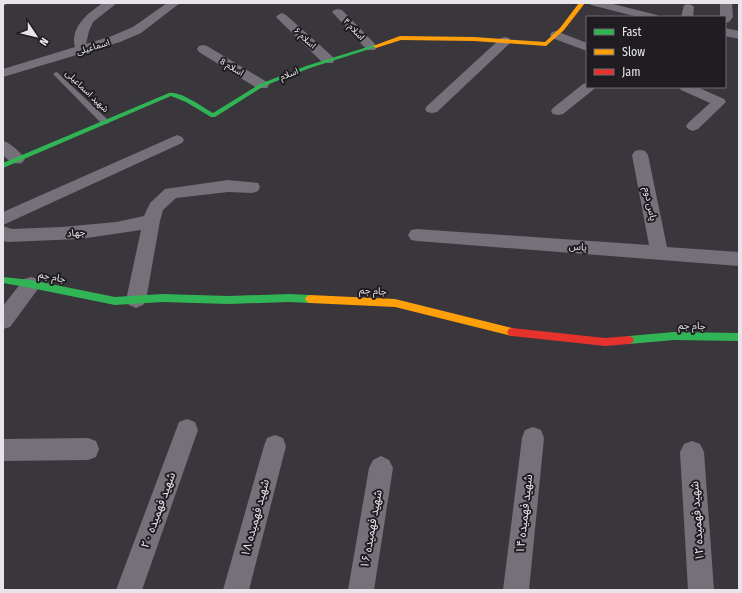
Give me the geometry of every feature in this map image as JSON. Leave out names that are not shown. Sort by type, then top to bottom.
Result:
[{"type":"street","points":[[85,49],[80,46],[83,29],[90,17],[111,3]]},
{"type":"street","name":"اسماعیلی","points":[[3,73],[116,40],[137,30],[174,3]]},
{"type":"street","name":"اسلام","points":[[3,166],[171,94],[188,101],[213,116],[262,85],[328,60],[400,38],[505,41],[546,44],[556,35],[582,3]]},
{"type":"street","points":[[595,3],[649,16]]},
{"type":"street","points":[[726,3],[726,18]]},
{"type":"street","name":"اسلام ۴","points":[[338,12],[371,47]]},
{"type":"street","name":"اسلام ۶","points":[[282,16],[328,60]]},
{"type":"street","points":[[726,32],[739,35]]},
{"type":"street","points":[[556,35],[586,47]]},
{"type":"street","points":[[432,109],[505,41]]},
{"type":"street","name":"اسلام 8","points":[[203,49],[262,85]]},
{"type":"street","points":[[558,111],[587,88]]},
{"type":"street","points":[[688,88],[719,102],[693,126]]},
{"type":"street","points":[[3,219],[177,140]]},
{"type":"street","points":[[3,146],[17,159]]},
{"type":"street","name":"یاس دوم","points":[[640,155],[659,253]]},
{"type":"street","points":[[136,300],[151,221],[156,208],[171,193],[228,186],[252,187]]},
{"type":"street","name":"جهاد","points":[[3,232],[8,236],[58,234],[123,228],[151,221]]},
{"type":"street","name":"یاس","points":[[417,235],[739,259]]},
{"type":"street","name":"جام جم","points":[[3,280],[31,284],[115,301],[162,298],[229,300],[289,298],[395,303],[506,331],[605,342],[674,336],[739,337]]},
{"type":"street","points":[[3,320],[31,284]]},
{"type":"street","name":"شهید فهمیده ۲۰","points":[[128,590],[187,430]]},
{"type":"street","name":"شهید فهمیده ۱۴","points":[[516,590],[533,438]]},
{"type":"street","name":"شهید فهمیده ۱۸","points":[[236,590],[275,446]]},
{"type":"street","points":[[3,450],[88,449]]},
{"type":"street","name":"شهید فهمیده ۱۲","points":[[692,452],[701,590]]},
{"type":"street","name":"شهید فهمیده ۱۶","points":[[361,590],[381,468]]},
{"type":"lane","name":"شهید اسماعیلی","points":[[56,74],[105,122]]},
{"type":"traffic: fast","points":[[3,166],[171,94],[188,101],[213,116],[262,85],[308,67],[376,46]]},
{"type":"traffic: fast","points":[[3,280],[31,284],[115,301],[162,298],[229,300],[289,298],[310,299]]},
{"type":"traffic: fast","points":[[629,340],[674,336],[739,337]]},
{"type":"traffic: slow","points":[[376,46],[400,38],[474,39],[546,44],[562,29],[582,3]]},
{"type":"traffic: slow","points":[[310,299],[395,303],[512,332]]},
{"type":"traffic: jam","points":[[512,332],[605,342],[629,340]]}]
